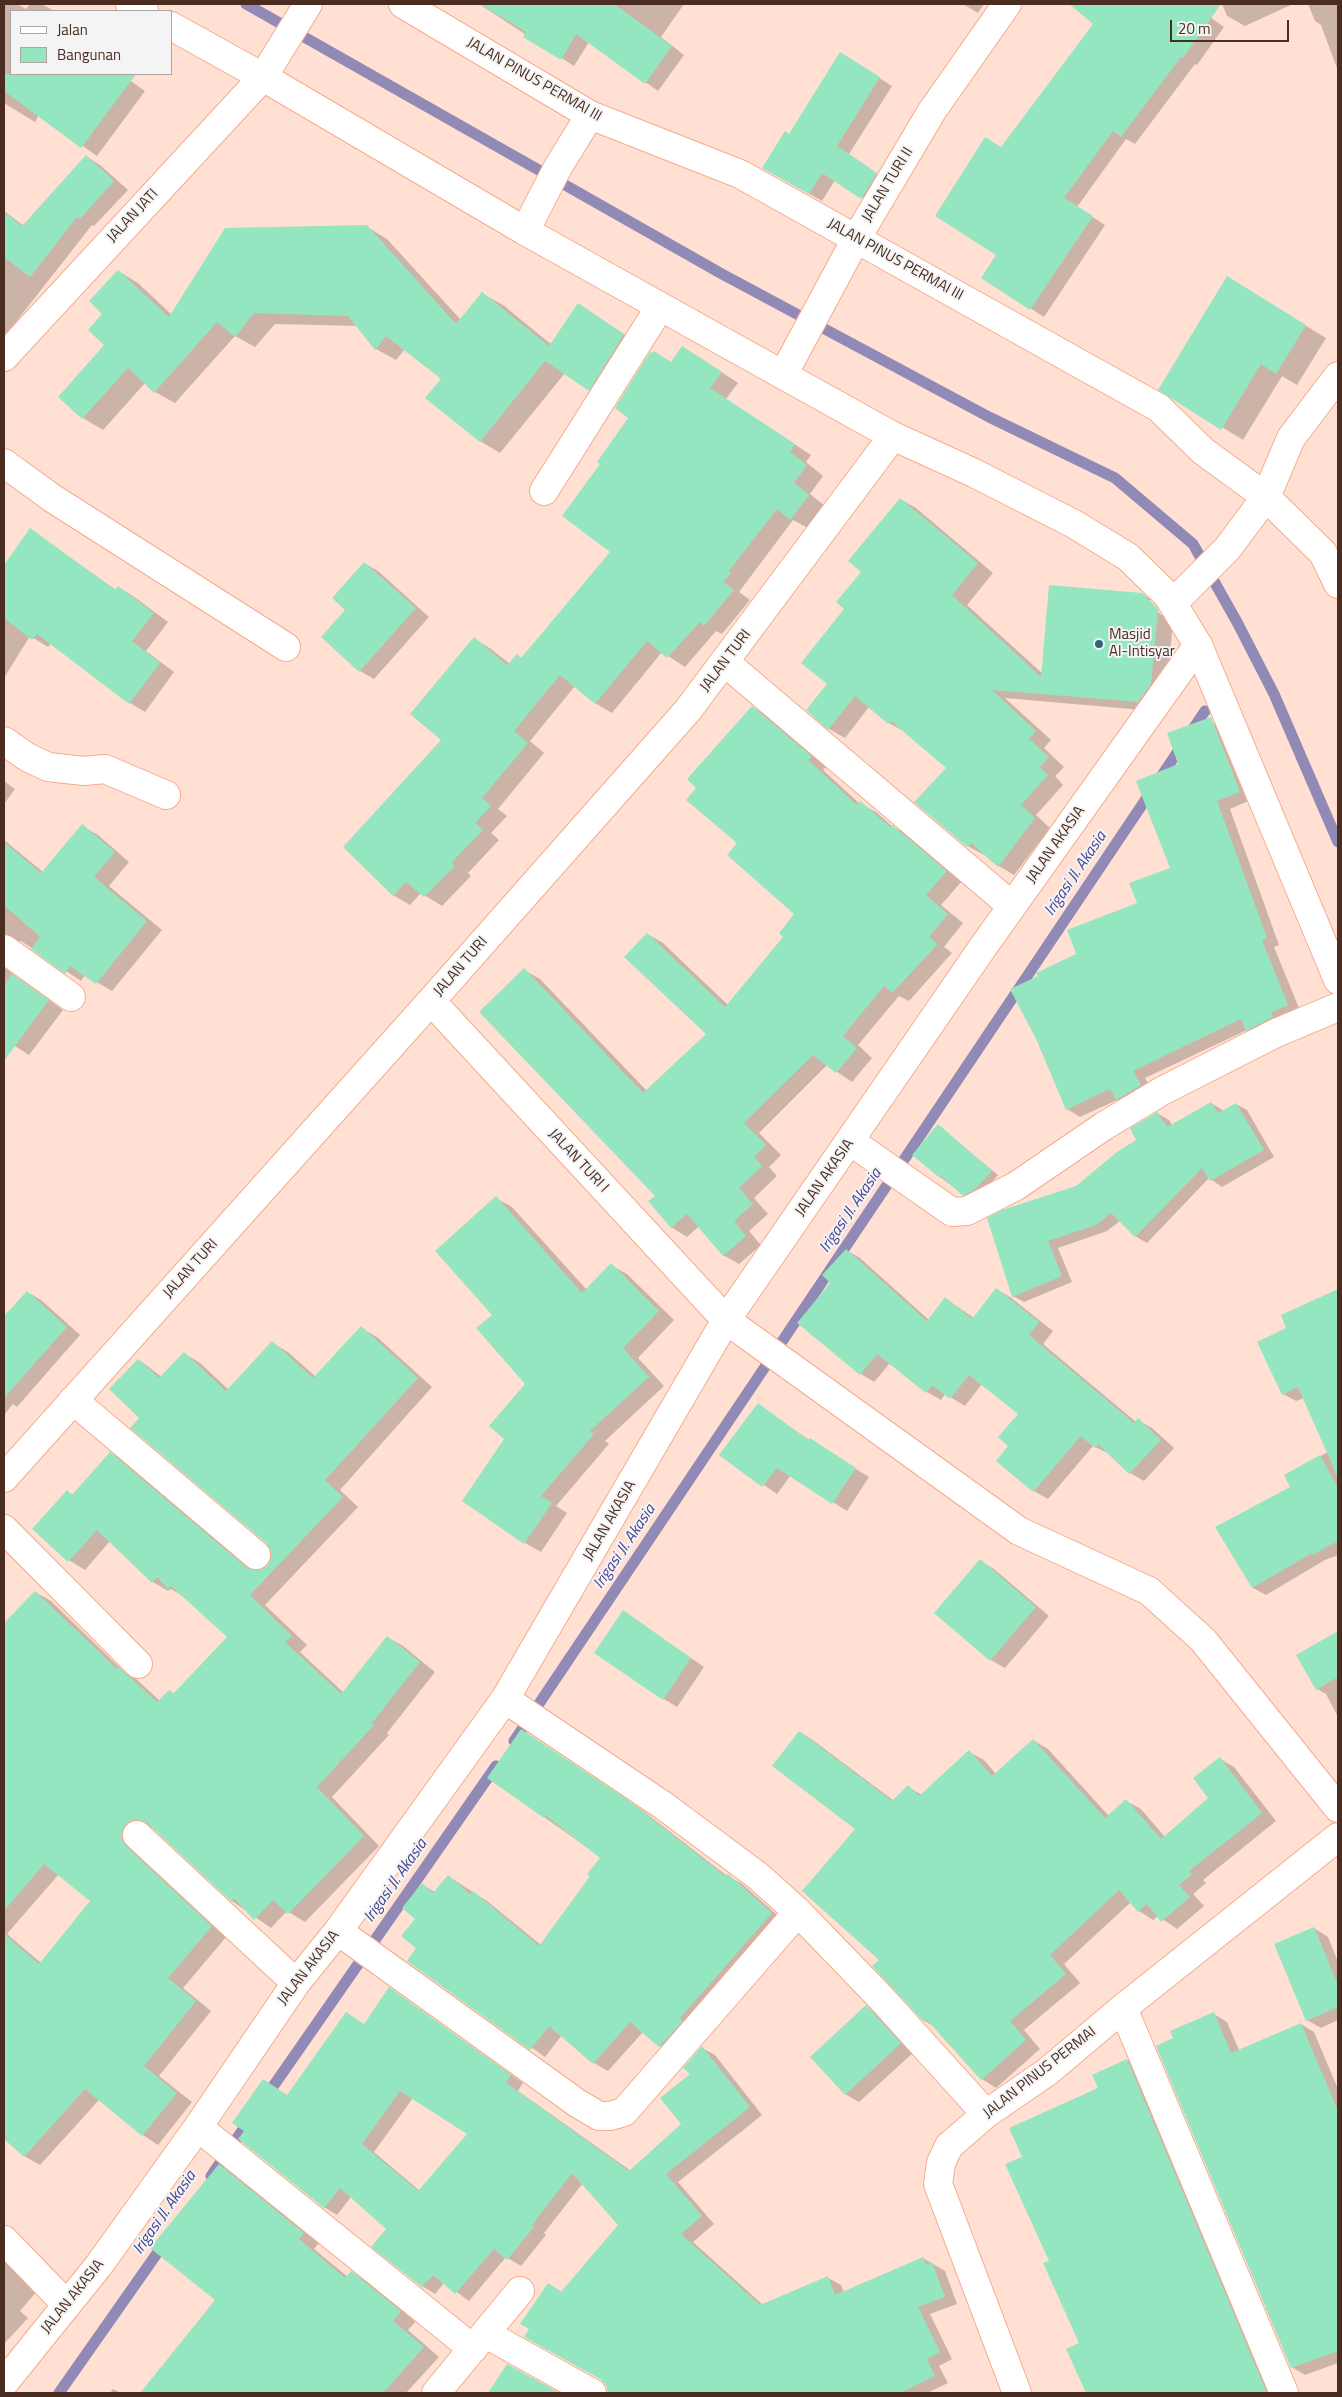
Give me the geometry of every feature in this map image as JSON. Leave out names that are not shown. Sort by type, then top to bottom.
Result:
[{"type":"street","points":[[130,4],[142,10]]},
{"type":"street","name":"JALAN JATI","points":[[4,357],[263,77],[308,4]]},
{"type":"street","name":"JALAN PINUS PERMAI III","points":[[403,4],[590,115],[740,174],[1160,408],[1203,450],[1266,497],[1323,553],[1338,584]]},
{"type":"street","name":"JALAN TURI II","points":[[789,363],[856,239],[932,111],[1007,4]]},
{"type":"street","points":[[172,27],[530,222],[660,307],[789,363],[893,436],[974,472],[1074,524],[1128,557],[1168,596],[1198,645],[1338,980]]},
{"type":"street","points":[[530,222],[558,167],[590,115]]},
{"type":"street","points":[[544,491],[660,307]]},
{"type":"street","points":[[1173,603],[1227,549],[1266,497],[1291,438],[1338,376]]},
{"type":"street","name":"JALAN TURI","points":[[4,1478],[431,1002],[688,710],[726,663],[893,436]]},
{"type":"street","points":[[4,463],[52,498],[286,647]]},
{"type":"street","name":"JALAN AKASIA","points":[[4,2383],[99,2266],[198,2127],[296,1983],[338,1931],[506,1699],[726,1320],[1012,906],[1198,645]]},
{"type":"street","points":[[726,663],[1012,906]]},
{"type":"street","points":[[4,741],[27,757],[48,767],[84,771],[105,769],[166,795]]},
{"type":"street","points":[[4,949],[71,997]]},
{"type":"street","name":"JALAN TURI I","points":[[431,1002],[726,1320],[774,1357],[1018,1531],[1149,1591],[1156,1596],[1203,1640],[1338,1808]]},
{"type":"street","points":[[850,1141],[952,1212],[967,1211],[1016,1186],[1104,1126],[1162,1090],[1276,1033],[1338,1007]]},
{"type":"street","points":[[73,1400],[256,1555]]},
{"type":"street","points":[[4,1528],[138,1664]]},
{"type":"street","points":[[506,1699],[664,1806],[758,1876],[798,1912],[882,1999],[986,2114]]},
{"type":"street","points":[[137,1835],[296,1983]]},
{"type":"street","name":"JALAN PINUS PERMAI","points":[[1017,2393],[938,2184],[941,2163],[948,2146],[986,2114],[1047,2072],[1123,2008],[1338,1837]]},
{"type":"street","points":[[338,1931],[577,2103],[599,2116],[610,2116],[624,2112],[798,1912]]},
{"type":"street","points":[[1123,2008],[1284,2393]]},
{"type":"street","points":[[198,2127],[480,2341],[592,2393]]},
{"type":"street","points":[[4,2240],[67,2305]]},
{"type":"street","points":[[436,2393],[520,2291]]},
{"type":"building","points":[[480,4],[614,4],[672,46],[645,84],[576,34],[561,60],[523,37],[526,32]]},
{"type":"building","points":[[1069,4],[1221,4],[1183,58],[1181,57],[1121,137],[1113,131],[1064,198],[1093,216],[1030,310],[981,278],[996,255],[935,216],[985,137],[1001,147],[1093,24]]},
{"type":"building","points":[[840,52],[880,77],[837,146],[877,173],[861,199],[822,173],[809,194],[762,168],[785,131],[789,134]]},
{"type":"building","points":[[4,74],[135,75],[81,148],[4,91]]},
{"type":"building","points":[[86,155],[114,181],[80,219],[77,217],[30,277],[4,257],[4,212],[22,226]]},
{"type":"building","points":[[367,225],[456,324],[482,292],[549,346],[578,303],[624,334],[589,391],[545,361],[480,442],[425,398],[441,379],[386,336],[375,350],[348,316],[254,313],[235,337],[217,322],[154,393],[128,368],[82,419],[58,397],[104,345],[88,330],[102,314],[89,301],[118,270],[169,317],[225,228]]},
{"type":"building","points":[[1227,276],[1306,325],[1276,374],[1261,364],[1221,430],[1158,390]]},
{"type":"building","points":[[682,346],[722,372],[710,388],[795,444],[790,452],[807,465],[794,483],[809,495],[790,520],[777,509],[729,571],[731,573],[723,582],[734,590],[704,626],[700,622],[667,658],[647,641],[595,704],[560,675],[514,731],[528,743],[482,798],[491,806],[475,823],[483,830],[452,862],[455,866],[424,897],[406,882],[393,896],[343,847],[441,740],[410,714],[474,637],[507,665],[517,654],[521,658],[610,552],[562,516],[600,464],[597,462],[628,418],[615,408],[650,352],[654,351],[671,362]]},
{"type":"building","points":[[900,498],[978,563],[952,595],[1041,677],[1049,585],[1142,593],[1158,609],[1151,684],[1138,702],[992,690],[1036,731],[1029,739],[1049,757],[1040,767],[1048,775],[1021,805],[1035,818],[998,867],[971,843],[967,847],[914,802],[946,768],[891,721],[888,724],[855,696],[828,730],[806,710],[827,684],[801,663],[844,609],[836,602],[861,572],[848,561]]},
{"type":"building","points":[[30,528],[115,590],[118,586],[154,613],[132,641],[160,663],[129,704],[37,634],[32,640],[4,618],[4,565]]},
{"type":"building","points":[[364,562],[416,608],[359,672],[321,637],[345,610],[332,598]]},
{"type":"building","points":[[752,706],[809,754],[812,757],[808,760],[857,805],[860,801],[947,871],[926,895],[948,914],[929,937],[938,944],[892,993],[884,986],[843,1036],[857,1048],[836,1073],[813,1055],[744,1123],[766,1145],[754,1157],[762,1166],[739,1188],[753,1204],[734,1221],[746,1236],[723,1256],[687,1214],[671,1228],[648,1201],[655,1196],[479,1012],[524,968],[643,1093],[706,1034],[624,957],[647,933],[725,1007],[783,937],[779,933],[794,914],[727,855],[737,843],[686,800],[696,788],[687,779]]},
{"type":"building","points":[[1211,717],[1240,792],[1217,801],[1267,938],[1262,940],[1288,1005],[1271,1012],[1273,1017],[1246,1031],[1241,1019],[1133,1071],[1141,1085],[1116,1100],[1110,1089],[1066,1110],[1037,1041],[1010,989],[1038,976],[1036,973],[1076,954],[1067,930],[1137,903],[1129,883],[1170,868],[1136,781],[1178,764],[1167,733]]},
{"type":"building","points":[[82,824],[115,852],[94,877],[147,921],[96,984],[70,966],[65,974],[31,949],[40,937],[4,905],[4,842],[41,873]]},
{"type":"building","points":[[12,974],[49,1000],[4,1061],[4,985]]},
{"type":"building","points":[[1211,1102],[1218,1113],[1236,1103],[1264,1150],[1210,1181],[1202,1168],[1135,1237],[1111,1213],[1096,1225],[1048,1241],[1062,1276],[1012,1297],[987,1218],[1002,1210],[1076,1186],[1117,1152],[1136,1140],[1130,1128],[1157,1112],[1167,1127]]},
{"type":"building","points":[[938,1124],[992,1171],[975,1189],[963,1196],[941,1176],[940,1178],[912,1155]]},
{"type":"building","points":[[496,1196],[582,1293],[611,1263],[659,1311],[623,1348],[649,1377],[590,1431],[594,1434],[541,1496],[552,1503],[524,1544],[462,1501],[504,1439],[489,1426],[525,1384],[476,1328],[492,1315],[435,1251]]},
{"type":"building","points":[[846,1249],[927,1321],[945,1297],[972,1319],[996,1288],[1039,1322],[1029,1335],[1134,1423],[1138,1418],[1161,1440],[1129,1474],[1098,1444],[1095,1448],[1081,1436],[1033,1492],[996,1461],[1008,1446],[998,1437],[1018,1414],[969,1375],[950,1399],[932,1385],[926,1393],[877,1354],[860,1375],[797,1323],[830,1283],[822,1275]]},
{"type":"building","points":[[1338,1289],[1338,1478],[1298,1387],[1282,1395],[1257,1342],[1286,1328],[1281,1315]]},
{"type":"building","points":[[27,1291],[67,1327],[4,1398],[4,1316]]},
{"type":"building","points":[[361,1326],[418,1378],[325,1480],[343,1497],[250,1595],[292,1636],[285,1642],[341,1694],[387,1636],[420,1662],[372,1723],[374,1725],[317,1787],[364,1836],[288,1914],[273,1900],[254,1920],[234,1898],[232,1902],[148,1824],[140,1820],[133,1820],[126,1824],[122,1832],[122,1840],[126,1846],[212,1926],[168,1978],[196,2001],[144,2066],[177,2093],[142,2136],[85,2089],[24,2157],[4,2139],[4,1934],[39,1964],[90,1901],[44,1864],[4,1911],[4,1623],[35,1591],[117,1669],[119,1667],[157,1702],[169,1690],[173,1694],[227,1637],[171,1586],[168,1589],[157,1577],[152,1583],[97,1530],[68,1562],[32,1529],[67,1490],[72,1495],[110,1452],[246,1567],[254,1570],[262,1569],[268,1565],[271,1557],[270,1549],[266,1543],[130,1428],[139,1418],[109,1389],[138,1359],[159,1378],[184,1352],[226,1391],[272,1341],[313,1378]]},
{"type":"building","points":[[758,1403],[808,1440],[810,1438],[856,1468],[832,1504],[777,1468],[762,1487],[719,1455]]},
{"type":"building","points":[[1320,1455],[1338,1488],[1338,1541],[1312,1555],[1312,1553],[1252,1588],[1215,1527],[1290,1487],[1284,1475]]},
{"type":"building","points":[[980,1559],[1036,1607],[990,1661],[934,1613]]},
{"type":"building","points":[[623,1610],[691,1658],[663,1700],[594,1653]]},
{"type":"building","points":[[1338,1631],[1338,1677],[1316,1690],[1296,1655]]},
{"type":"building","points":[[521,1729],[628,1800],[725,1876],[728,1874],[772,1913],[680,2018],[683,2021],[659,2047],[630,2022],[593,2064],[549,2026],[530,2050],[407,1961],[416,1948],[401,1936],[415,1919],[402,1908],[422,1883],[433,1893],[448,1875],[470,1894],[473,1891],[539,1946],[590,1876],[587,1874],[600,1858],[545,1815],[544,1818],[487,1778]]},
{"type":"building","points":[[799,1731],[892,1801],[908,1785],[919,1796],[969,1750],[992,1776],[1033,1739],[1105,1818],[1126,1799],[1161,1839],[1208,1798],[1193,1778],[1220,1757],[1262,1813],[1189,1871],[1192,1874],[1179,1885],[1190,1897],[1161,1922],[1147,1904],[1138,1912],[1119,1890],[1050,1955],[1066,1974],[1010,2021],[1026,2040],[981,2080],[927,2020],[924,2022],[872,1966],[879,1960],[802,1891],[855,1829],[772,1766]]},
{"type":"building","points":[[1314,1927],[1338,1985],[1338,2007],[1306,2021],[1274,1944]]},
{"type":"building","points":[[389,1987],[511,2075],[506,2083],[629,2171],[681,2124],[660,2098],[690,2074],[683,2068],[702,2046],[750,2107],[666,2174],[702,2216],[681,2234],[760,2305],[828,2276],[835,2295],[923,2257],[926,2264],[932,2262],[945,2297],[918,2307],[940,2352],[927,2359],[935,2376],[900,2393],[608,2393],[606,2385],[600,2379],[524,2337],[529,2329],[520,2324],[548,2283],[561,2292],[618,2225],[572,2173],[532,2225],[534,2227],[507,2260],[494,2249],[455,2294],[433,2275],[422,2287],[371,2247],[386,2229],[340,2188],[324,2208],[238,2139],[244,2131],[232,2123],[263,2079],[287,2095],[346,2012],[364,2024]],"holes":[[[400,2091],[467,2134],[418,2191],[362,2144]]]},
{"type":"building","points":[[866,2005],[901,2043],[845,2095],[810,2057]]},
{"type":"building","points":[[1214,2012],[1231,2053],[1301,2023],[1338,2111],[1338,2351],[1291,2368],[1156,2046],[1173,2038],[1170,2031]]},
{"type":"building","points":[[1127,2059],[1267,2393],[1086,2393],[1066,2349],[1079,2343],[1043,2263],[1049,2261],[1005,2164],[1022,2157],[1009,2128],[1098,2088],[1092,2075]]},
{"type":"building","points":[[219,2164],[304,2233],[299,2239],[345,2278],[351,2271],[401,2311],[393,2321],[424,2347],[383,2393],[140,2393],[215,2300],[150,2248]]},
{"type":"building","points":[[507,2364],[560,2393],[488,2393]]},
{"type":"waterway","points":[[246,4],[722,274],[989,417],[1115,478],[1193,544],[1237,622],[1274,694],[1338,842]]},
{"type":"waterway","name":"Irigasi Jl. Akasia","points":[[514,1741],[1205,711]]},
{"type":"waterway","name":"Irigasi Jl. Akasia","points":[[265,2098],[496,1766]]},
{"type":"waterway","name":"Irigasi Jl. Akasia","points":[[211,2176],[250,2119]]},
{"type":"waterway","name":"Irigasi Jl. Akasia","points":[[59,2393],[165,2242]]},
{"type":"place","name":"Masjid Al-Intisyar","points":[[1099,644]]}]
